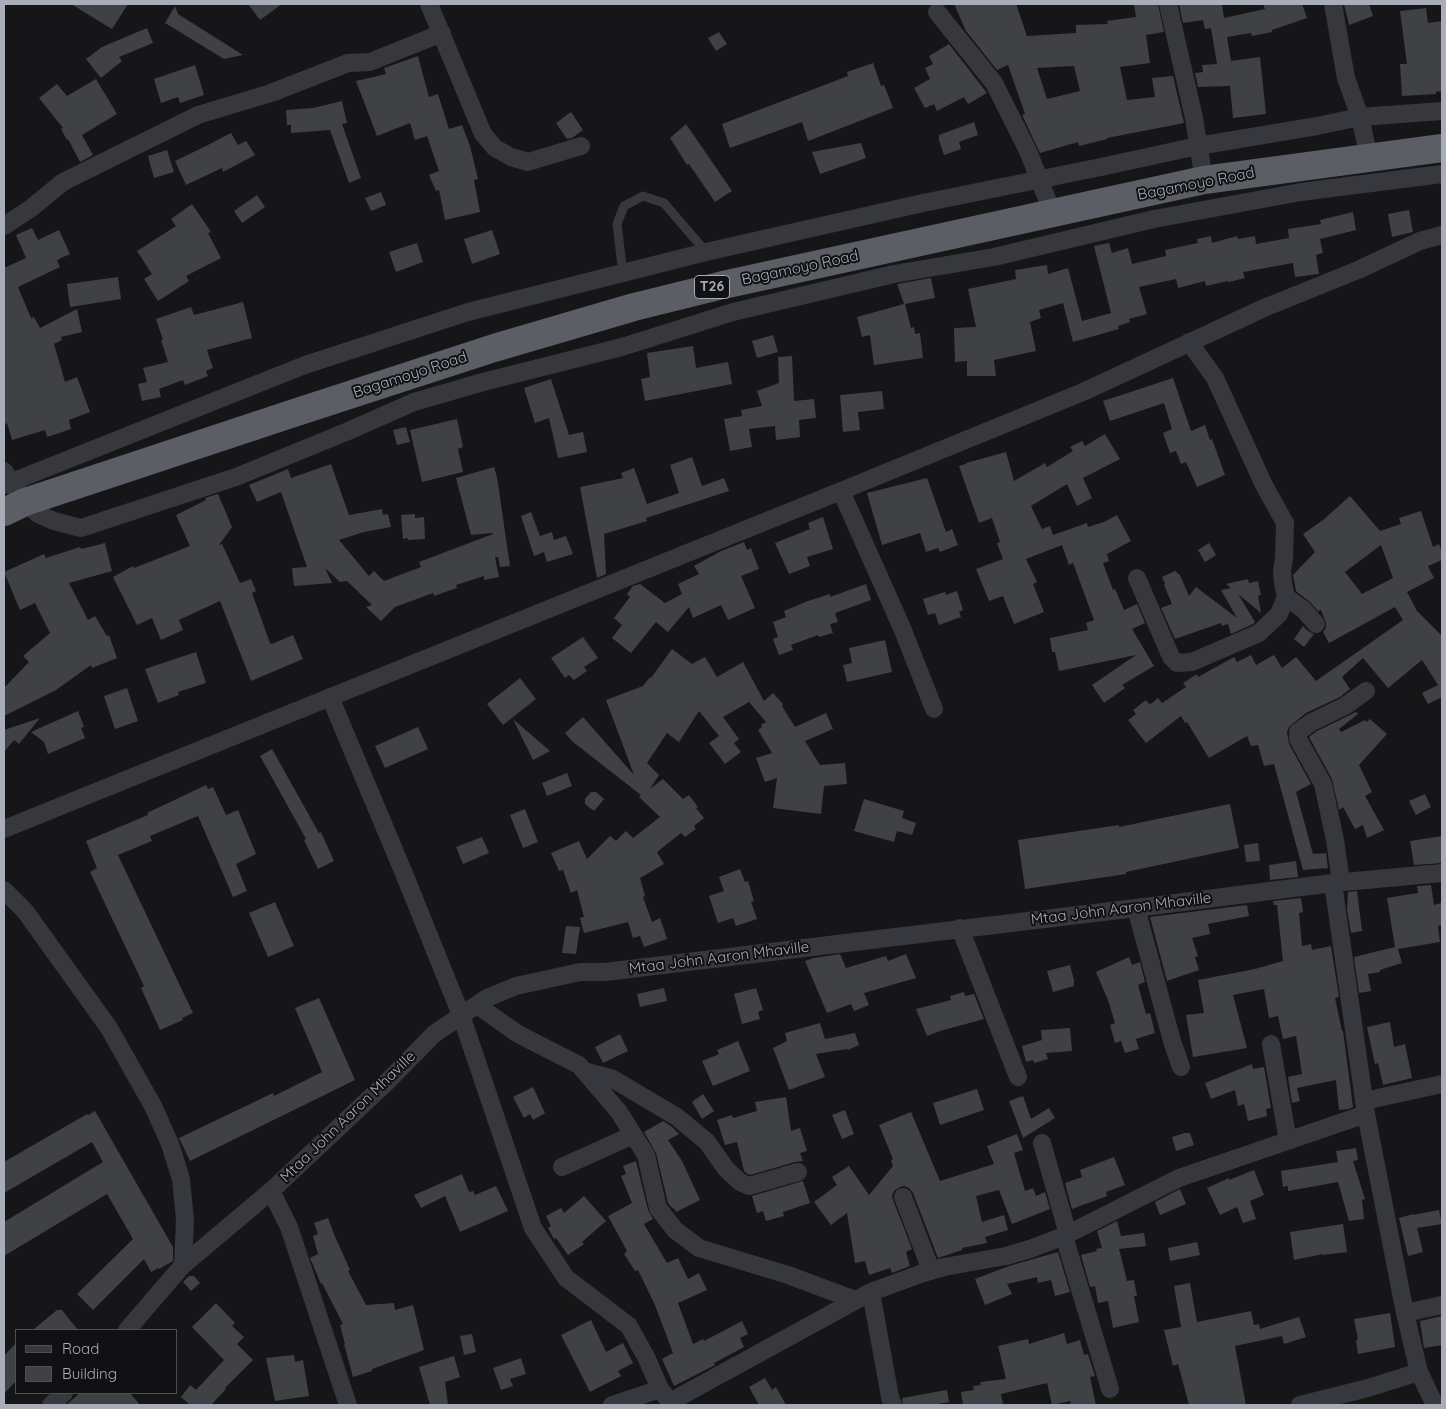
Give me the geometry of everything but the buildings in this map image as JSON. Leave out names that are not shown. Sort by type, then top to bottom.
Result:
[{"type":"highway","name":"Bagamoyo Road","points":[[9,490],[294,412],[494,348],[634,307],[723,284],[1204,180],[1442,148]]},
{"type":"street","points":[[430,4],[483,134],[495,148],[510,158],[528,162],[581,146]]},
{"type":"street","points":[[1168,4],[1194,118],[1204,180]]},
{"type":"street","points":[[1333,4],[1346,78],[1360,117],[1369,157]]},
{"type":"street","points":[[937,12],[994,83],[1028,151],[1053,214]]},
{"type":"street","points":[[4,226],[30,209],[63,182],[198,115],[271,94],[348,63],[370,62],[442,33]]},
{"type":"street","points":[[1442,111],[1360,117],[1198,146],[923,203],[706,252],[468,312],[305,365],[9,490],[38,514],[81,528],[236,478],[414,402],[504,376],[622,347],[733,312],[894,274],[994,257],[1154,218],[1301,192],[1442,174]]},
{"type":"street","points":[[4,829],[841,492],[1083,392],[1264,308],[1358,270],[1420,241],[1442,236]]},
{"type":"street","points":[[1137,578],[1171,658],[1177,663],[1192,662],[1259,633],[1279,614],[1286,597],[1282,570],[1285,523],[1264,483],[1215,378],[1189,342]]},
{"type":"street","points":[[494,348],[504,376]]},
{"type":"street","points":[[841,492],[902,628],[934,709]]},
{"type":"street","points":[[1286,597],[1304,610],[1316,624]]},
{"type":"street","points":[[1366,691],[1345,706],[1312,722],[1298,732],[1298,739],[1323,784],[1336,840],[1337,882],[1365,1108],[1405,1313],[1419,1372],[1434,1405]]},
{"type":"street","points":[[330,697],[461,1015],[533,1228],[566,1278],[628,1326],[667,1399]]},
{"type":"street","name":"Mtaa John Aaron Mhaville","points":[[128,1329],[183,1265],[271,1191],[389,1080],[434,1034],[488,998],[516,986],[580,972],[605,972],[1337,882],[1442,872]]},
{"type":"street","points":[[4,890],[24,911],[109,1028],[153,1106],[170,1144],[181,1179],[185,1220],[183,1265]]},
{"type":"street","points":[[1136,908],[1172,1041],[1181,1067]]},
{"type":"street","points":[[960,928],[1018,1077]]},
{"type":"street","points":[[477,1005],[518,1034],[579,1065],[619,1112],[646,1155],[658,1208],[675,1230],[699,1248],[788,1275],[855,1300]]},
{"type":"street","points":[[1271,1044],[1288,1141]]},
{"type":"street","points":[[584,1071],[613,1079],[677,1117],[707,1142],[726,1169],[740,1182],[749,1186],[798,1172]]},
{"type":"street","points":[[612,1405],[667,1399],[871,1292],[931,1270],[1030,1250],[1066,1235],[1179,1178],[1288,1141],[1365,1108],[1442,1084]]},
{"type":"street","points":[[562,1167],[634,1135]]},
{"type":"street","points":[[1042,1143],[1110,1389]]},
{"type":"street","points":[[271,1191],[289,1227],[348,1405]]},
{"type":"street","points":[[903,1197],[931,1270]]},
{"type":"street","points":[[871,1292],[893,1405]]},
{"type":"street","points":[[1405,1313],[1442,1305]]},
{"type":"street","points":[[1300,1405],[1368,1388],[1419,1372]]},
{"type":"street","points":[[51,1405],[63,1394]]},
{"type":"lane","points":[[623,274],[617,224],[624,206],[643,196],[664,203],[706,252]]}]
